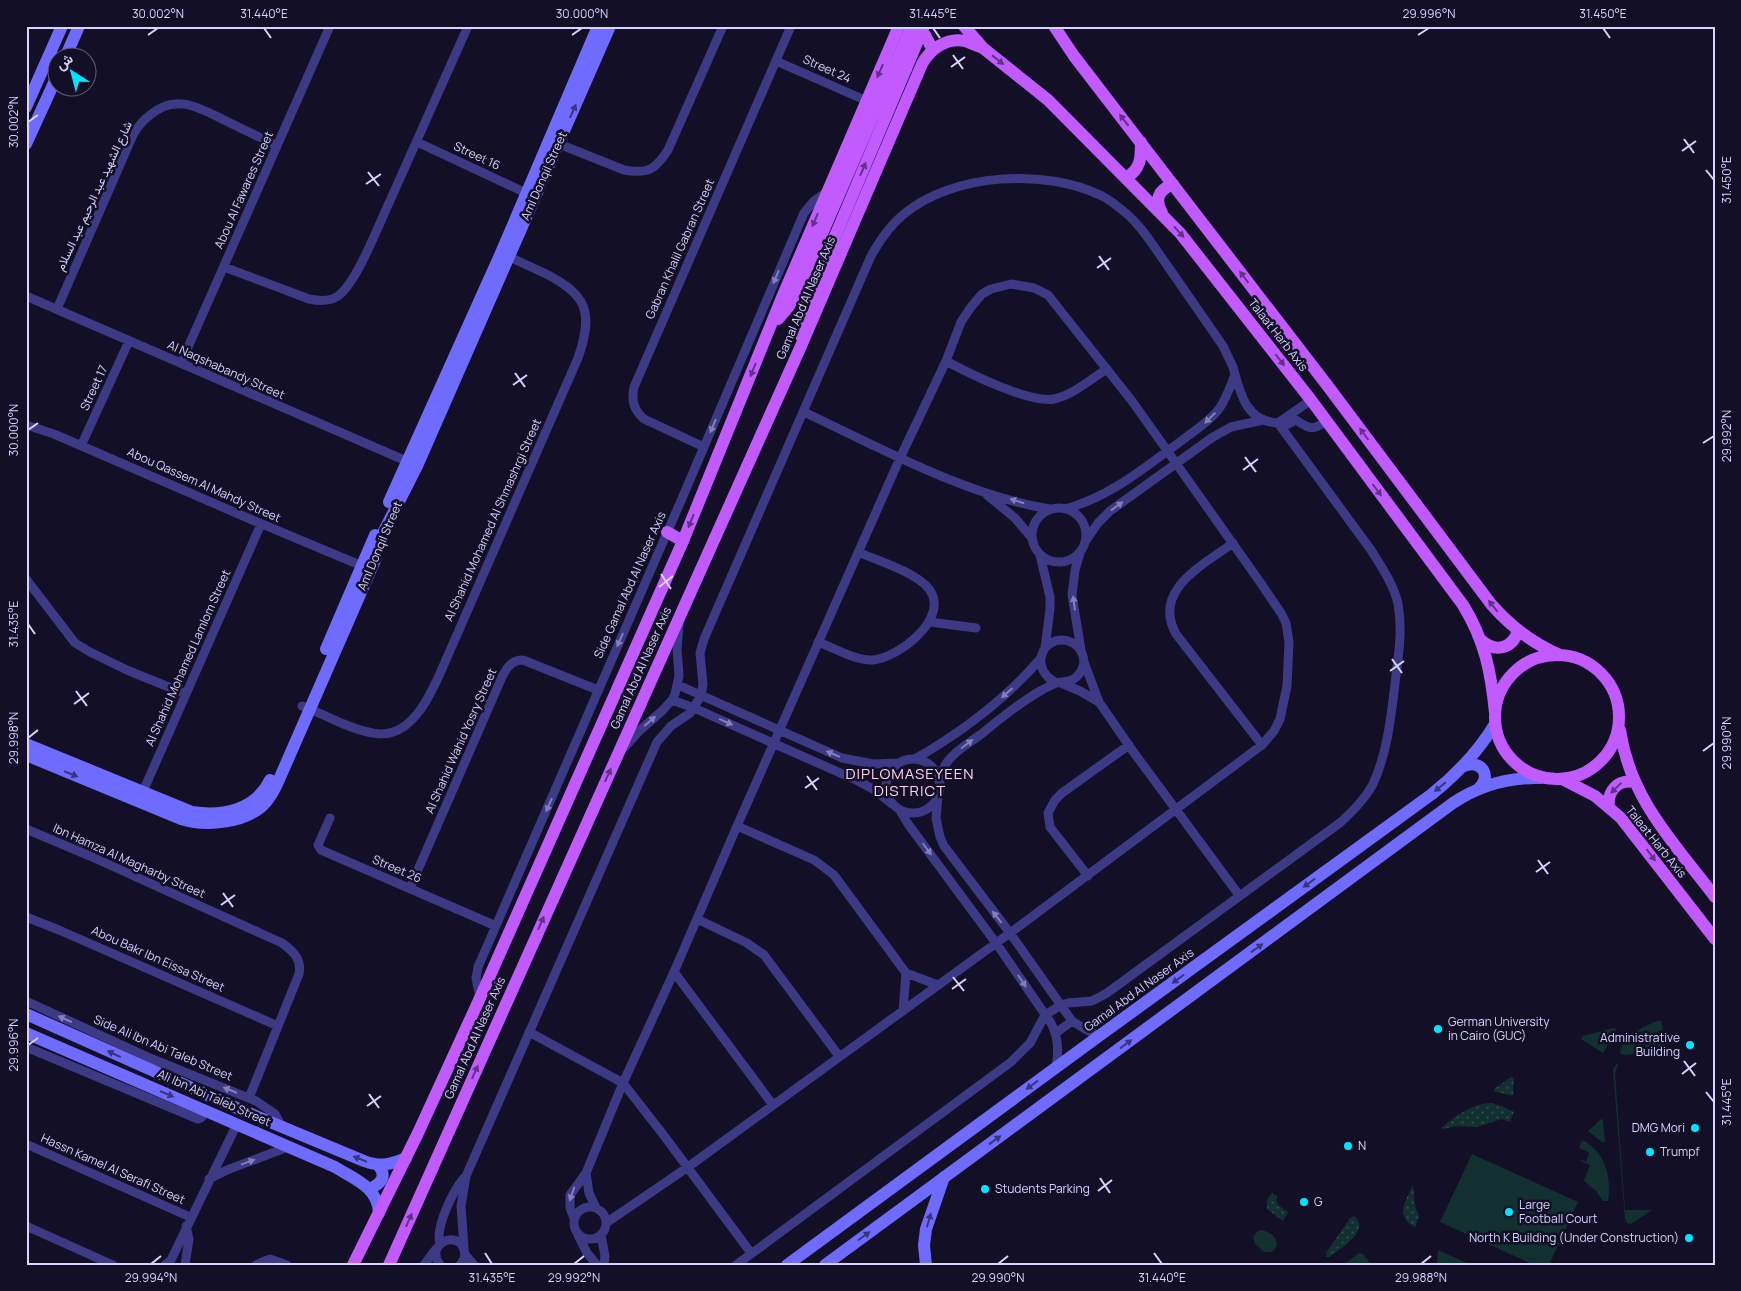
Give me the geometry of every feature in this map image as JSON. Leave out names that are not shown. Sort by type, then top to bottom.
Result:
[{"type":"main road","points":[[26,107],[62,26]]},
{"type":"main road","points":[[69,48],[79,26]]},
{"type":"main road","name":"Aml Donqil Street","points":[[505,255],[526,193],[554,142],[598,26]]},
{"type":"main road","name":"Aml Donqil Street","points":[[27,753],[140,796],[181,819],[198,823],[226,821],[255,812],[267,802],[272,794],[306,707],[366,567],[382,535],[554,142],[610,26]]},
{"type":"main road","points":[[801,346],[801,328],[807,303],[900,67],[912,26]]},
{"type":"main road","points":[[772,325],[794,297],[900,67],[924,26]]},
{"type":"main road","name":"Talaat Harb Axis","points":[[964,26],[983,48],[1048,100],[1163,214],[1200,257],[1311,400],[1463,605],[1481,640],[1489,666],[1495,719]]},
{"type":"main road","name":"Talaat Harb Axis","points":[[1054,26],[1074,56],[1327,384],[1491,604],[1518,631],[1560,655]]},
{"type":"main road","points":[[898,27],[910,28],[920,32],[928,40],[933,50],[944,44],[957,41],[964,41],[983,48]]},
{"type":"main road","name":"Gamal Abd Al Naser Axis","points":[[353,1265],[418,1133],[480,998],[683,541],[827,192],[898,27]]},
{"type":"main road","name":"Gamal Abd Al Naser Axis","points":[[389,1265],[801,346],[922,64],[933,50]]},
{"type":"main road","points":[[26,144],[48,96]]},
{"type":"main road","points":[[1126,178],[1137,170],[1140,163],[1141,142]]},
{"type":"main road","points":[[1163,214],[1158,206],[1158,196],[1164,188],[1173,184]]},
{"type":"main road","points":[[667,532],[683,541]]},
{"type":"main road","points":[[1481,640],[1487,646],[1503,648],[1515,639],[1518,631]]},
{"type":"main road","points":[[825,1265],[1453,803],[1477,790],[1506,780],[1541,778],[1562,780],[1582,774],[1600,763],[1613,745],[1620,714],[1615,694],[1604,676],[1597,669],[1579,659],[1550,655],[1531,661],[1514,672],[1501,691],[1495,719],[1497,736],[1507,755],[1522,770],[1541,778]]},
{"type":"main road","name":"Gamal Abd Al Naser Axis","points":[[787,1265],[1098,1036],[1432,794],[1462,768],[1482,744],[1495,719]]},
{"type":"main road","name":"Talaat Harb Axis","points":[[1619,725],[1624,754],[1634,782],[1648,808],[1715,897]]},
{"type":"main road","points":[[1462,768],[1468,764],[1475,764],[1483,769],[1485,775],[1484,782],[1477,790]]},
{"type":"main road","name":"Talaat Harb Axis","points":[[1562,780],[1584,790],[1609,807],[1628,826],[1715,939]]},
{"type":"main road","points":[[1609,807],[1609,798],[1614,787],[1622,782],[1634,782]]},
{"type":"main road","name":"Ali Ibn Abi Taleb Street","points":[[26,1014],[199,1084],[282,1127],[379,1166]]},
{"type":"main road","name":"Ali Ibn Abi Taleb Street","points":[[26,1033],[334,1167],[355,1178],[369,1189]]},
{"type":"main road","points":[[1009,1102],[1022,1120]]},
{"type":"main road","points":[[379,1213],[378,1206],[369,1189],[378,1185],[382,1180],[382,1170],[379,1166],[406,1158]]},
{"type":"main road","points":[[916,1265],[921,1256],[930,1216],[944,1177]]},
{"type":"main road","points":[[924,1244],[926,1265]]},
{"type":"street","name":"Abou Al Fawares Street","points":[[181,363],[330,26]]},
{"type":"street","points":[[224,267],[302,297],[323,301],[337,297],[347,288],[417,142],[468,26]]},
{"type":"street","points":[[554,142],[624,170],[635,172],[655,168],[668,150],[723,26]]},
{"type":"street","name":"Gabran Khalil Gabran Street","points":[[704,447],[644,419],[637,413],[633,405],[632,396],[634,387],[791,26]]},
{"type":"street","name":"Street 24","points":[[776,61],[866,101]]},
{"type":"street","name":"شارع الشهيد عبد الرحيم عبد السلام","points":[[57,309],[133,135],[139,124],[158,108],[183,103],[198,107],[277,146]]},
{"type":"street","name":"Street 16","points":[[417,142],[526,193]]},
{"type":"street","points":[[460,1265],[464,1251],[461,1206],[466,1176],[657,742],[671,726],[686,717],[694,708],[700,696],[703,684],[700,653],[704,639],[871,256],[880,241],[903,214],[936,194],[956,186],[983,180],[1027,179],[1065,183],[1104,197],[1128,215],[1141,230],[1215,335],[1231,363],[1239,393],[1244,403],[1263,420],[1280,425],[1293,420],[1312,428],[1326,421]]},
{"type":"street","name":"Side Gamal Abd Al Naser Axis","points":[[480,998],[476,972],[804,213],[814,201],[827,192]]},
{"type":"street","name":"Al Shahid Mohamed Al Shmashrgi Street","points":[[306,707],[365,732],[393,733],[406,725],[419,712],[442,669],[578,358],[585,327],[585,316],[580,298],[573,291],[564,283],[505,255]]},
{"type":"street","points":[[574,1218],[570,1208],[570,1195],[586,1173],[623,1083],[674,972],[900,458],[946,361],[961,322],[976,300],[992,288],[1011,284],[1034,288],[1048,295],[1107,369],[1177,463],[1271,597],[1286,623],[1289,665],[1282,711],[1274,731],[1262,745],[1088,876],[688,1167],[606,1223]]},
{"type":"street","name":"Al Naqshabandy Street","points":[[26,296],[412,464]]},
{"type":"street","name":"Street 17","points":[[81,446],[129,341]]},
{"type":"street","points":[[946,361],[966,372],[1025,396],[1046,400],[1055,399],[1071,392],[1107,369]]},
{"type":"street","points":[[804,412],[900,458],[985,493],[1050,509],[1065,509],[1089,501],[1112,489],[1202,425],[1219,410],[1234,377]]},
{"type":"street","points":[[1280,425],[1311,400]]},
{"type":"street","points":[[1240,895],[1176,810],[1099,702],[1081,651],[1072,595],[1075,570],[1080,552],[1103,517],[1222,431],[1241,424],[1263,420]]},
{"type":"street","name":"Abou Qassem Al Mahdy Street","points":[[26,425],[42,429],[366,567]]},
{"type":"street","points":[[736,1265],[1012,1062],[1030,1043],[1045,1015],[1060,1005],[1092,1001],[1102,996],[1341,822],[1352,812],[1371,787],[1377,775],[1386,743],[1400,648],[1400,619],[1397,602],[1382,568],[1280,425]]},
{"type":"street","points":[[985,493],[1015,518],[1031,537],[1035,549],[1040,555],[1053,562],[1060,563],[1075,558],[1080,552]]},
{"type":"street","points":[[1031,537],[1034,523],[1050,509]]},
{"type":"street","points":[[1065,509],[1073,512],[1080,518],[1086,533],[1085,542]]},
{"type":"street","name":"Al Shahid Mohamed Lamlom Street","points":[[140,796],[262,524]]},
{"type":"street","points":[[1233,543],[1180,585],[1170,599],[1168,616],[1176,634],[1262,745]]},
{"type":"street","points":[[818,642],[858,657],[875,660],[891,654],[914,638],[930,622],[934,614],[935,604],[930,590],[924,584],[906,573],[858,552]]},
{"type":"street","points":[[915,759],[948,739],[1000,699],[1041,658],[1045,648],[1050,597],[1040,555]]},
{"type":"street","points":[[26,579],[75,643],[129,671],[186,694]]},
{"type":"street","points":[[616,756],[672,700],[678,685],[679,617]]},
{"type":"street","points":[[930,622],[976,628]]},
{"type":"street","points":[[1045,648],[1050,644],[1064,640],[1070,641],[1081,651]]},
{"type":"street","points":[[1041,658],[1044,674],[1050,679],[1080,691],[1099,702]]},
{"type":"street","name":"Al Shahid Wahid Yosry Street","points":[[410,888],[502,676],[509,666],[517,660],[522,660],[598,690]]},
{"type":"street","points":[[1084,662],[1079,675],[1068,682],[1059,683],[1022,703],[956,753],[944,767],[940,782],[936,818],[944,846],[1010,933],[1060,1005],[1072,1021],[1098,1036]]},
{"type":"street","points":[[678,685],[852,761],[874,764],[898,763],[915,759],[924,761],[937,773],[940,782]]},
{"type":"street","points":[[672,700],[861,782],[896,807],[908,813],[926,810],[938,796]]},
{"type":"street","points":[[1088,876],[1050,827],[1048,813],[1055,800],[1062,793],[1129,745]]},
{"type":"street","points":[[898,763],[891,770],[887,778],[887,796],[996,943],[1045,1015],[1056,1033],[1058,1049],[1056,1067]]},
{"type":"street","name":"Street 26","points":[[330,818],[320,841],[320,850],[496,926]]},
{"type":"street","points":[[737,826],[814,860],[826,868],[834,876],[906,973],[938,985]]},
{"type":"street","name":"Ibn Hamza Al Magharby Street","points":[[26,829],[90,856],[282,943],[291,949],[298,958],[300,969],[249,1098]]},
{"type":"street","name":"Abou Bakr Ibn Eissa Street","points":[[26,917],[278,1026]]},
{"type":"street","points":[[697,919],[747,943],[764,956],[839,1056]]},
{"type":"street","points":[[674,972],[773,1105]]},
{"type":"street","points":[[903,1011],[906,973]]},
{"type":"street","name":"Side Ali Ibn Abi Taleb Street","points":[[26,1002],[148,1063]]},
{"type":"street","points":[[1056,1033],[1072,1021]]},
{"type":"street","points":[[529,1032],[623,1083],[751,1253]]},
{"type":"street","points":[[26,1047],[198,1118],[201,1118],[207,1111]]},
{"type":"street","name":"Side Ali Ibn Abi Taleb Street","points":[[199,1084],[249,1098],[271,1110],[282,1127]]},
{"type":"street","points":[[165,1265],[170,1260],[237,1124]]},
{"type":"street","name":"Hassn Kamel Al Serafi Street","points":[[26,1144],[188,1221]]},
{"type":"street","points":[[209,1180],[227,1170],[288,1147]]},
{"type":"street","points":[[586,1173],[589,1193],[596,1208]]},
{"type":"street","points":[[440,1265],[436,1255],[441,1225],[455,1189],[466,1176]]},
{"type":"street","points":[[578,1235],[583,1239],[590,1240],[596,1239],[601,1235],[605,1230],[606,1223],[602,1212],[596,1208],[583,1208],[574,1218],[573,1224],[578,1235],[587,1253],[597,1265]]},
{"type":"street","points":[[185,1265],[189,1239],[188,1221]]},
{"type":"street","points":[[26,1226],[113,1265]]},
{"type":"street","points":[[601,1235],[605,1256],[604,1265]]},
{"type":"street","points":[[424,1265],[438,1247],[450,1239],[455,1240],[474,1265]]},
{"type":"street","points":[[256,1265],[270,1259],[287,1265]]},
{"type":"green space","points":[[1660,1020],[1663,1036],[1642,1037],[1642,1046],[1635,1047],[1635,1054],[1623,1055],[1620,1053],[1621,1047],[1629,1036],[1641,1028]]},
{"type":"green space","points":[[1613,1028],[1616,1029],[1616,1032],[1603,1053],[1581,1039],[1583,1036]]},
{"type":"green space","points":[[1664,1038],[1665,1053],[1646,1055],[1645,1040]]},
{"type":"green space","points":[[1617,1063],[1615,1074],[1625,1210],[1652,1210],[1631,1224],[1627,1223],[1625,1219],[1613,1069]]},
{"type":"green space","points":[[1511,1077],[1514,1078],[1513,1096],[1494,1091],[1494,1089]]},
{"type":"green space","points":[[1491,1103],[1514,1112],[1510,1122],[1502,1119],[1477,1127],[1458,1126],[1441,1128],[1470,1108]]},
{"type":"green space","points":[[1601,1119],[1603,1120],[1605,1141],[1603,1143],[1588,1131]]},
{"type":"green space","points":[[1582,1140],[1596,1151],[1605,1166],[1609,1183],[1608,1201],[1603,1201],[1596,1191],[1584,1181],[1590,1165],[1580,1161],[1581,1159],[1586,1162],[1589,1154],[1579,1148]]},
{"type":"green space","name":"Large Football Court","points":[[1472,1154],[1578,1202],[1549,1265],[1534,1265],[1440,1222]]},
{"type":"green space","points":[[1413,1185],[1415,1206],[1419,1216],[1415,1227],[1409,1223],[1403,1213],[1405,1202]]},
{"type":"green space","points":[[1272,1193],[1277,1196],[1278,1205],[1288,1212],[1283,1221],[1267,1209],[1267,1200]]},
{"type":"green space","points":[[1354,1216],[1359,1221],[1357,1233],[1346,1245],[1327,1257],[1326,1253],[1350,1218]]},
{"type":"green space","points":[[1260,1230],[1269,1233],[1276,1239],[1277,1246],[1272,1252],[1264,1252],[1255,1244],[1253,1237]]},
{"type":"green space","points":[[1438,1250],[1471,1265],[1437,1265]]},
{"type":"green space","points":[[1359,1253],[1363,1254],[1371,1265],[1343,1265]]},
{"type":"place","name":"German University in Cairo (GUC)","points":[[1438,1029]]},
{"type":"place","name":"Administrative Building","points":[[1690,1045]]},
{"type":"place","name":"DMG Mori","points":[[1695,1128]]},
{"type":"place","name":"N","points":[[1348,1146]]},
{"type":"place","name":"Trumpf","points":[[1650,1152]]},
{"type":"place","name":"Students Parking","points":[[985,1189]]},
{"type":"place","name":"G","points":[[1304,1202]]},
{"type":"place","name":"Large Football Court","points":[[1509,1212]]},
{"type":"place","name":"North K Building (Under Construction)","points":[[1689,1238]]},
{"type":"district","name":"DIPLOMASEYEEN DISTRICT","points":[[910,782]]}]
